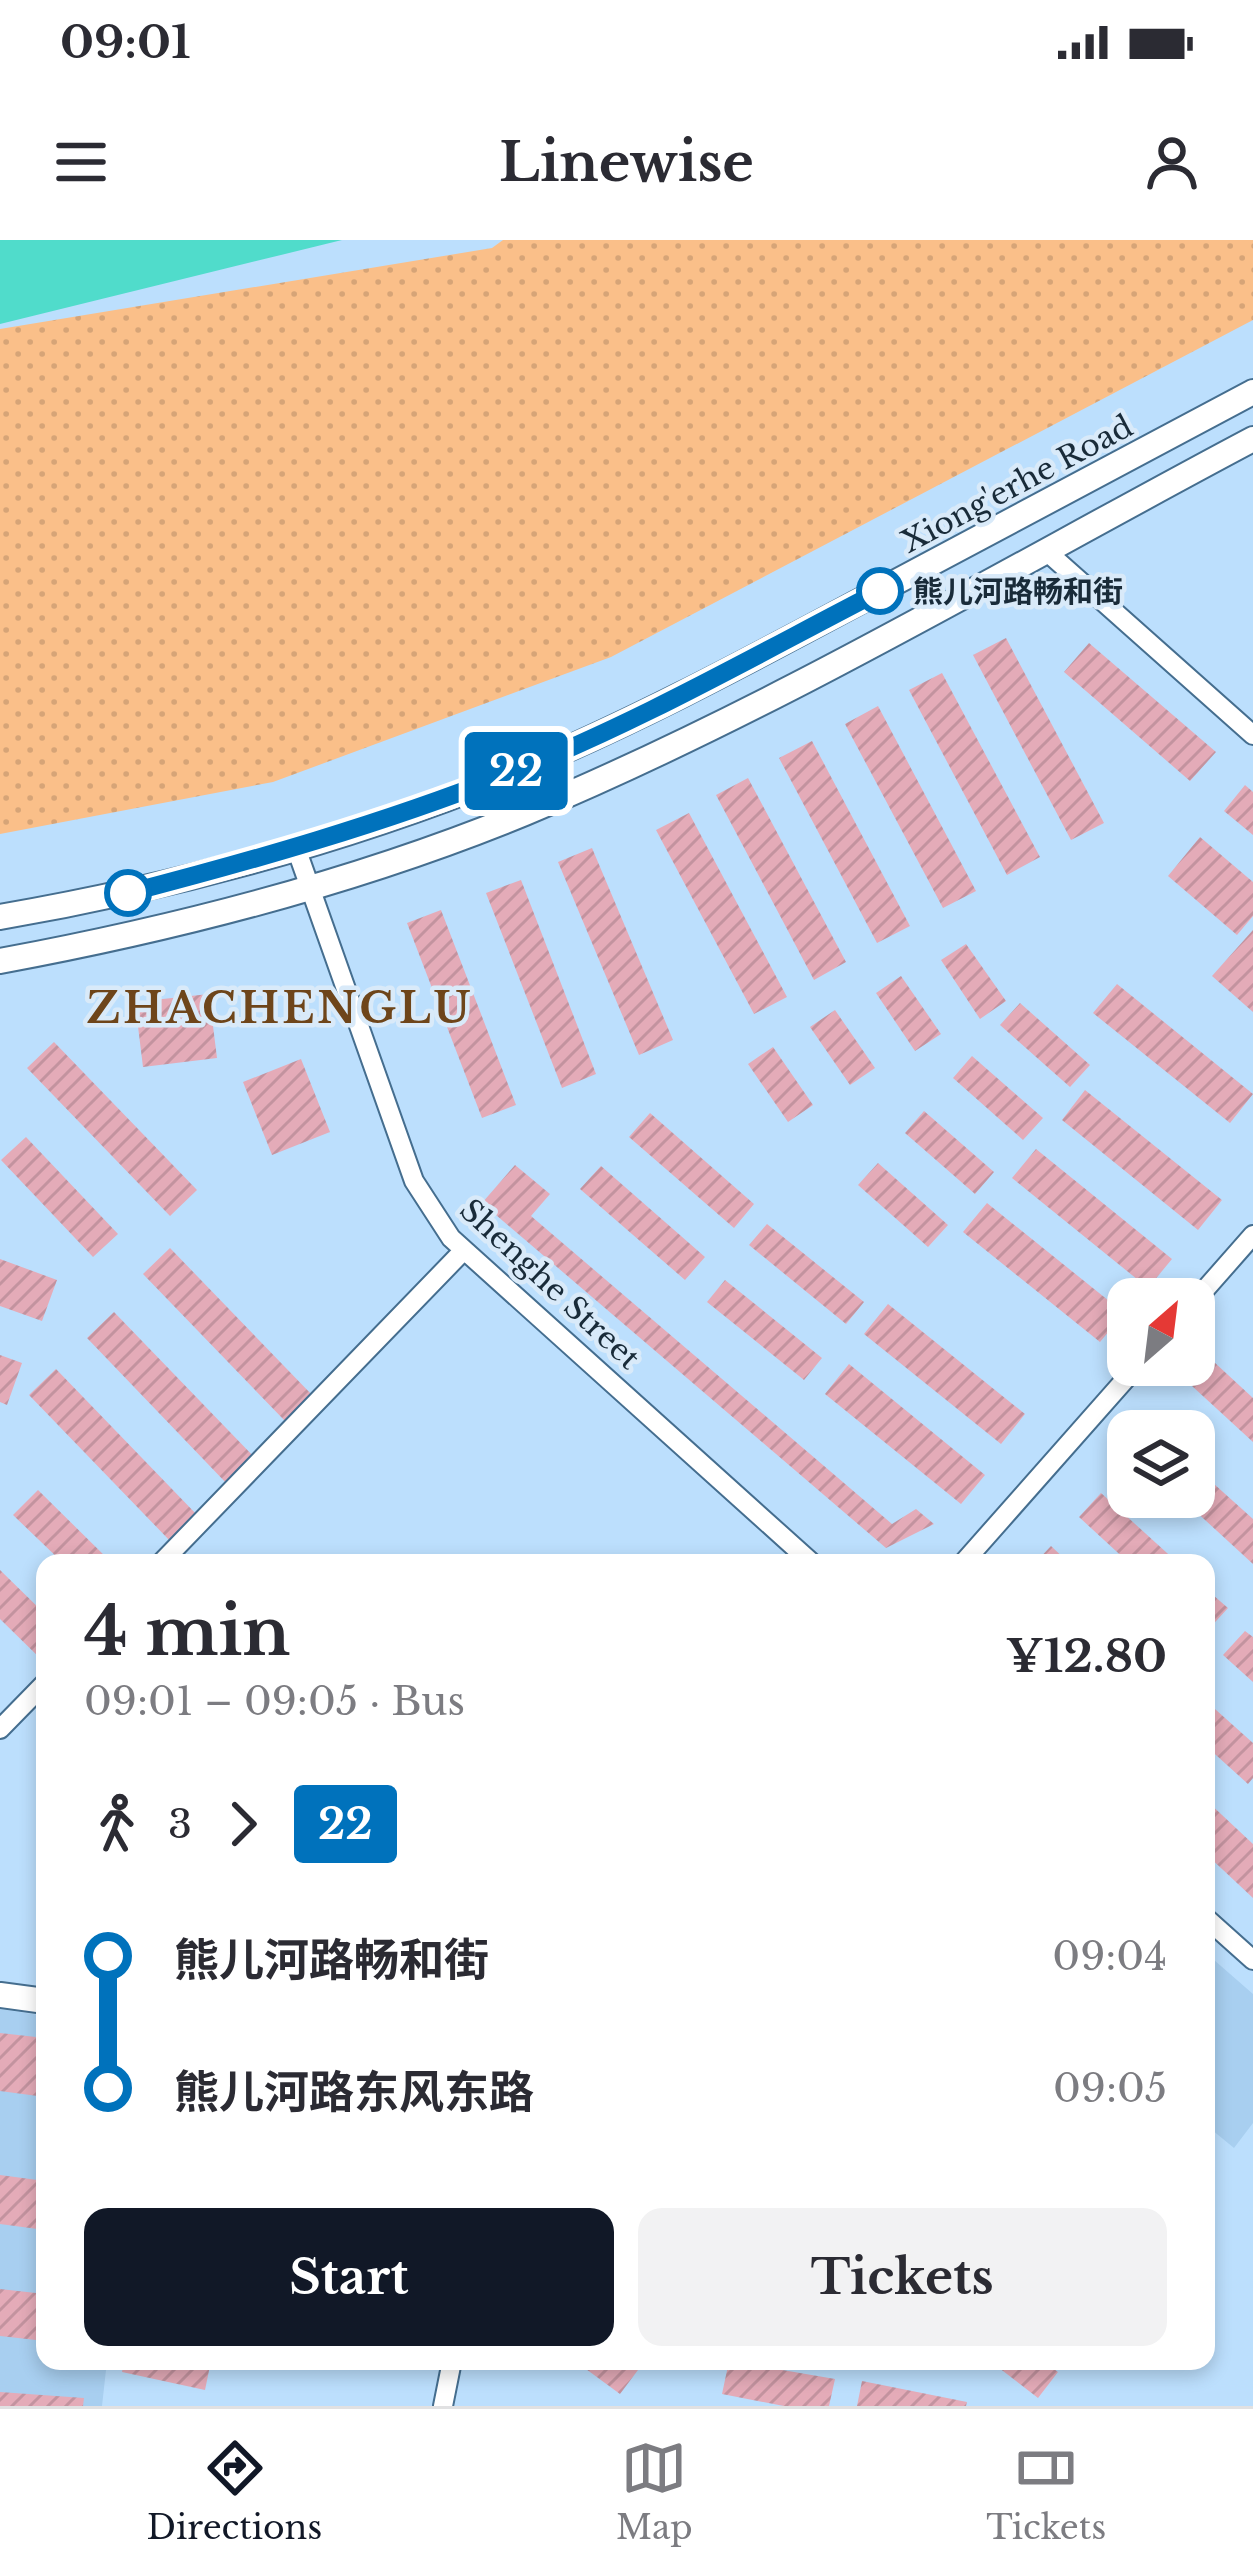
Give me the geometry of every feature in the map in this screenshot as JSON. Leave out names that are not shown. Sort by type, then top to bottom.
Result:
[{"type":"street","name":"Xiong'erhe Road","points":[[0,917],[126,893],[296,848],[506,775],[751,661],[1253,392]]},
{"type":"street","points":[[0,961],[136,934],[310,887],[522,814],[770,698],[1253,439]]},
{"type":"street","points":[[1045,550],[1253,735]]},
{"type":"street","name":"Shenghe Street","points":[[296,848],[413,1181],[442,1226],[802,1554]]},
{"type":"street","points":[[1215,1278],[1253,1235]]},
{"type":"street","points":[[169,1554],[464,1250]]},
{"type":"street","points":[[971,1554],[1119,1386]]},
{"type":"street","points":[[0,1729],[36,1692]]},
{"type":"street","points":[[1215,1926],[1253,1960]]},
{"type":"street","points":[[0,1995],[36,2000]]},
{"type":"street","points":[[443,2406],[450,2370]]},
{"type":"shaded area","points":[[0,240],[342,240],[0,324]]},
{"type":"shaded area","points":[[503,240],[1253,240],[1253,320],[611,657],[273,782],[0,834],[0,329],[492,248]]},
{"type":"shaded area","points":[[1215,1961],[1253,1994],[1253,2123],[1234,2148],[1215,2132]]},
{"type":"shaded area","points":[[0,2009],[36,2015],[36,2370],[106,2370],[102,2406],[0,2406]]},
{"type":"building","points":[[1006,638],[1104,823],[1071,840],[973,655]]},
{"type":"building","points":[[1089,643],[1216,752],[1190,781],[1064,672]]},
{"type":"building","points":[[942,673],[1040,857],[1007,875],[909,690]]},
{"type":"building","points":[[878,706],[976,891],[943,908],[845,724]]},
{"type":"building","points":[[812,741],[910,926],[877,943],[779,758]]},
{"type":"building","points":[[748,778],[846,962],[814,980],[716,795]]},
{"type":"building","points":[[1245,785],[1253,792],[1253,835],[1224,811]]},
{"type":"building","points":[[689,813],[787,997],[754,1014],[656,830]]},
{"type":"building","points":[[1200,837],[1253,882],[1253,916],[1237,935],[1168,876]]},
{"type":"building","points":[[592,848],[673,1040],[639,1055],[558,862]]},
{"type":"building","points":[[521,880],[596,1074],[562,1088],[486,893]]},
{"type":"building","points":[[441,910],[516,1105],[482,1118],[407,923]]},
{"type":"building","points":[[1253,930],[1253,1012],[1212,976]]},
{"type":"building","points":[[966,944],[1006,1001],[980,1019],[941,960]]},
{"type":"building","points":[[901,976],[941,1034],[915,1051],[876,993]]},
{"type":"building","points":[[1117,984],[1253,1094],[1230,1123],[1093,1013]]},
{"type":"building","points":[[209,994],[217,1058],[143,1067],[135,1002]]},
{"type":"building","points":[[1020,1003],[1090,1065],[1070,1087],[1000,1025]]},
{"type":"building","points":[[835,1010],[875,1068],[850,1085],[810,1027]]},
{"type":"building","points":[[54,1042],[197,1190],[170,1216],[27,1068]]},
{"type":"building","points":[[773,1047],[813,1105],[788,1122],[748,1064]]},
{"type":"building","points":[[972,1056],[1043,1118],[1023,1140],[953,1078]]},
{"type":"building","points":[[301,1059],[330,1132],[272,1155],[243,1082]]},
{"type":"building","points":[[1085,1090],[1222,1200],[1198,1230],[1062,1120]]},
{"type":"building","points":[[924,1111],[994,1172],[975,1194],[905,1133]]},
{"type":"building","points":[[650,1113],[754,1204],[734,1228],[629,1137]]},
{"type":"building","points":[[26,1137],[118,1234],[93,1257],[1,1160]]},
{"type":"building","points":[[1036,1149],[1172,1259],[1156,1278],[1136,1278],[1012,1178]]},
{"type":"building","points":[[878,1163],[948,1225],[928,1247],[858,1185]]},
{"type":"building","points":[[515,1165],[550,1194],[531,1216],[892,1524],[916,1509],[934,1524],[886,1548],[482,1203]]},
{"type":"building","points":[[601,1166],[705,1257],[685,1280],[580,1189]]},
{"type":"building","points":[[987,1203],[1107,1299],[1107,1334],[1100,1342],[963,1232]]},
{"type":"building","points":[[767,1224],[864,1302],[846,1324],[749,1245]]},
{"type":"building","points":[[170,1248],[313,1396],[286,1422],[143,1274]]},
{"type":"building","points":[[0,1259],[57,1280],[42,1321],[0,1306]]},
{"type":"building","points":[[725,1280],[822,1358],[804,1380],[707,1302]]},
{"type":"building","points":[[888,1304],[1025,1414],[1001,1444],[864,1334]]},
{"type":"building","points":[[114,1312],[257,1460],[229,1486],[87,1338]]},
{"type":"building","points":[[0,1355],[22,1363],[7,1405],[0,1402]]},
{"type":"building","points":[[1215,1363],[1253,1398],[1253,1442],[1192,1386],[1215,1386]]},
{"type":"building","points":[[849,1364],[985,1475],[961,1504],[825,1394]]},
{"type":"building","points":[[56,1369],[199,1517],[172,1543],[29,1395]]},
{"type":"building","points":[[1215,1485],[1253,1519],[1253,1564],[1203,1518],[1215,1518]]},
{"type":"building","points":[[38,1490],[103,1554],[54,1554],[13,1515]]},
{"type":"building","points":[[1101,1493],[1107,1498],[1107,1518],[1128,1518],[1168,1554],[1119,1554],[1079,1517]]},
{"type":"building","points":[[0,1570],[36,1605],[36,1654],[0,1619]]},
{"type":"building","points":[[1215,1597],[1228,1608],[1215,1622]]},
{"type":"building","points":[[1245,1631],[1253,1637],[1253,1682],[1223,1655]]},
{"type":"building","points":[[1215,1709],[1253,1743],[1253,1778],[1248,1784],[1215,1754]]},
{"type":"building","points":[[1215,1808],[1253,1844],[1253,1898],[1215,1862]]},
{"type":"building","points":[[0,2033],[36,2037],[36,2096],[0,2091]]},
{"type":"building","points":[[0,2175],[36,2180],[36,2229],[0,2224]]},
{"type":"building","points":[[0,2289],[36,2293],[36,2340],[0,2336]]},
{"type":"building","points":[[122,2370],[209,2370],[205,2390]]},
{"type":"building","points":[[587,2370],[638,2370],[620,2394]]},
{"type":"building","points":[[727,2370],[782,2370],[835,2379],[829,2406],[784,2406],[722,2394]]},
{"type":"building","points":[[1002,2370],[1058,2372],[1038,2398]]},
{"type":"building","points":[[862,2381],[967,2402],[966,2406],[857,2406]]},
{"type":"building","points":[[0,2392],[84,2398],[83,2406],[0,2406]]},
{"type":"bus line","name":"22","points":[[128,893],[312,843],[506,775],[751,661],[880,591]]},
{"type":"place","name":"熊儿河路畅和街","points":[[880,591]]},
{"type":"district","name":"ZHACHENGLU","points":[[280,1008]]}]
